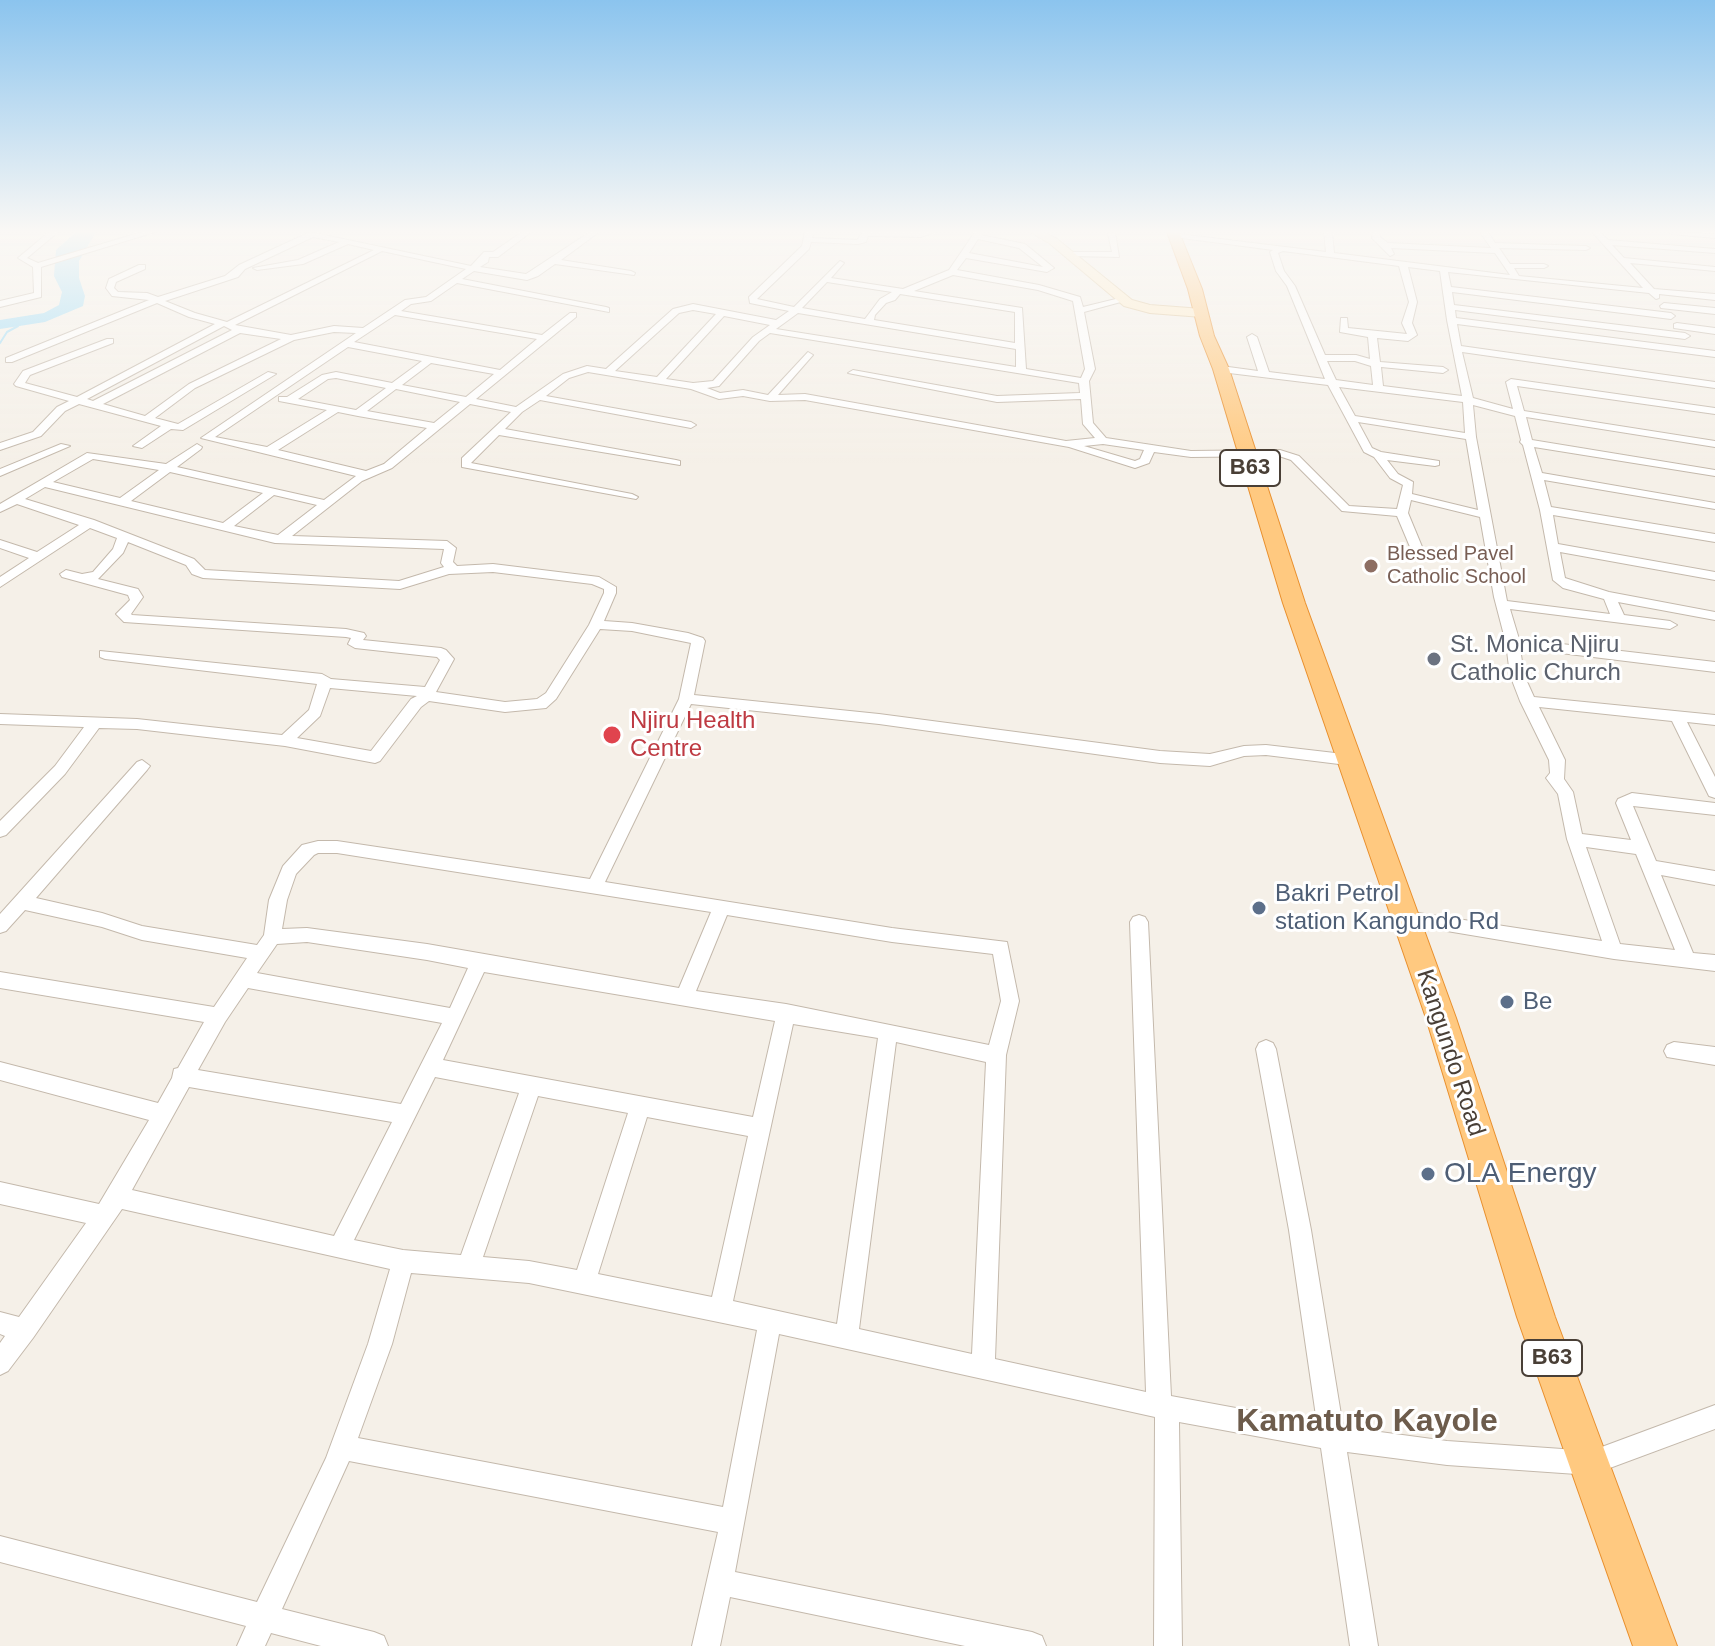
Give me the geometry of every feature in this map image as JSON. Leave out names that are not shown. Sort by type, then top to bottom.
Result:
[{"type":"highway","name":"Kangundo Road","points":[[1201,309],[1347,759],[1441,1018],[1536,1317],[1655,1646]]},
{"type":"main road","points":[[1149,309],[1202,313]]},
{"type":"street","points":[[9,360],[135,309]]},
{"type":"street","points":[[178,309],[239,330],[291,338]]},
{"type":"street","points":[[0,447],[37,434],[50,417],[76,400],[257,309]]},
{"type":"street","points":[[122,502],[201,442],[398,309]]},
{"type":"street","points":[[600,309],[606,310]]},
{"type":"street","points":[[608,372],[676,311],[685,309]]},
{"type":"street","points":[[702,309],[772,326],[1084,381]]},
{"type":"street","points":[[789,309],[1020,347]]},
{"type":"street","points":[[869,322],[876,309]]},
{"type":"street","points":[[1012,309],[1019,310],[1021,372]]},
{"type":"street","points":[[1088,309],[1079,311],[1090,369],[1084,381],[1084,396],[1088,424],[1103,441]]},
{"type":"street","points":[[1301,309],[1332,383],[1368,450],[1378,455],[1435,463]]},
{"type":"street","points":[[1329,328],[1344,325],[1372,335],[1408,338],[1412,335],[1407,323],[1411,309]]},
{"type":"street","points":[[1450,309],[1468,400],[1471,437],[1517,675],[1557,760],[1558,776],[1554,778],[1565,792],[1575,839],[1614,951]]},
{"type":"street","points":[[1612,309],[1671,316]]},
{"type":"street","points":[[1666,309],[1698,351]]},
{"type":"street","points":[[1693,309],[1715,311]]},
{"type":"street","points":[[693,386],[721,381],[756,339],[796,310]]},
{"type":"street","points":[[394,312],[544,338]]},
{"type":"street","points":[[660,380],[722,313]]},
{"type":"street","points":[[1451,314],[1685,336]]},
{"type":"street","points":[[1451,314],[1715,354]]},
{"type":"street","points":[[281,539],[367,475],[388,466],[573,315]]},
{"type":"street","points":[[874,338],[885,324]]},
{"type":"street","points":[[1677,326],[1715,331]]},
{"type":"street","points":[[146,420],[192,386],[291,338],[334,329],[366,331]]},
{"type":"street","points":[[95,404],[239,330]]},
{"type":"street","points":[[1372,335],[1378,387]]},
{"type":"street","points":[[1252,337],[1264,373]]},
{"type":"street","points":[[110,341],[26,373],[19,384],[174,427],[201,442],[269,451],[367,475]]},
{"type":"street","points":[[348,344],[502,373]]},
{"type":"street","points":[[1457,348],[1715,385]]},
{"type":"street","points":[[770,398],[808,355]]},
{"type":"street","points":[[1323,358],[1356,358],[1375,364],[1443,370]]},
{"type":"street","points":[[358,413],[430,359]]},
{"type":"street","points":[[632,497],[466,465],[466,460],[518,410],[573,372],[587,369],[693,386],[719,396],[743,393],[770,398],[805,397],[1066,444],[1135,465],[1145,461],[1151,447]]},
{"type":"street","points":[[1221,369],[1468,400],[1517,413],[1715,444]]},
{"type":"street","points":[[853,373],[997,399],[1084,396]]},
{"type":"street","points":[[138,446],[271,374]]},
{"type":"street","points":[[289,400],[325,377],[336,375],[518,410]]},
{"type":"street","points":[[1715,411],[1511,382],[1546,510],[1557,575],[1563,583],[1609,596],[1715,616]]},
{"type":"street","points":[[267,397],[437,427]]},
{"type":"street","points":[[538,397],[691,425]]},
{"type":"street","points":[[269,451],[336,409]]},
{"type":"street","points":[[1350,418],[1471,437]]},
{"type":"street","points":[[497,431],[676,463]]},
{"type":"street","points":[[37,434],[91,455],[169,468],[326,504]]},
{"type":"street","points":[[1066,444],[1103,441],[1191,454],[1280,453],[1295,458],[1351,511],[1402,513]]},
{"type":"street","points":[[1525,442],[1715,473]]},
{"type":"street","points":[[0,473],[65,446]]},
{"type":"street","points":[[0,509],[91,455]]},
{"type":"street","points":[[1378,455],[1394,476],[1407,481],[1402,513],[1419,554]]},
{"type":"street","points":[[1537,476],[1715,506]]},
{"type":"street","points":[[43,483],[67,486],[281,539],[447,545],[450,548],[447,563],[453,569]]},
{"type":"street","points":[[225,527],[271,492]]},
{"type":"street","points":[[1407,496],[1486,515]]},
{"type":"street","points":[[16,500],[90,523],[190,562],[203,574],[400,585],[453,569],[493,568],[603,582],[610,587],[596,625],[551,696],[541,704],[505,707],[427,694],[323,683]]},
{"type":"street","points":[[1546,510],[1715,538]]},
{"type":"street","points":[[0,583],[90,523]]},
{"type":"street","points":[[82,578],[97,575],[119,550],[124,536]]},
{"type":"street","points":[[0,544],[38,557]]},
{"type":"street","points":[[1553,547],[1715,576]]},
{"type":"street","points":[[0,557],[18,548]]},
{"type":"street","points":[[0,719],[137,724],[285,741],[375,757],[416,703],[427,694],[447,659],[441,653],[355,644],[359,636],[346,633],[129,619],[123,614],[136,601],[133,592],[66,574]]},
{"type":"street","points":[[1609,596],[1619,619]]},
{"type":"street","points":[[1502,604],[1670,625]]},
{"type":"street","points":[[594,888],[686,699],[698,641],[619,625],[596,625]]},
{"type":"street","points":[[1513,643],[1715,667]]},
{"type":"street","points":[[105,654],[317,677],[325,681],[315,712],[285,741]]},
{"type":"street","points":[[686,699],[879,719],[1160,757],[1210,760],[1244,751],[1266,750],[1347,759]]},
{"type":"street","points":[[1527,701],[1715,720]]},
{"type":"street","points":[[1677,716],[1713,787]]},
{"type":"street","points":[[0,831],[60,770],[95,723]]},
{"type":"street","points":[[0,926],[142,766]]},
{"type":"street","points":[[1687,959],[1624,808],[1626,800],[1715,809]]},
{"type":"street","points":[[1575,839],[1640,848]]},
{"type":"street","points":[[0,1363],[117,1197],[181,1076],[267,945],[289,871],[308,850],[318,847],[892,935],[1001,947],[1010,1001],[996,1055],[983,1367]]},
{"type":"street","points":[[1648,866],[1715,878]]},
{"type":"street","points":[[23,902],[102,920],[142,933],[267,945],[307,935],[345,939],[786,1012],[996,1055]]},
{"type":"street","points":[[685,995],[722,907]]},
{"type":"street","points":[[1405,918],[1614,951],[1715,963]]},
{"type":"street","points":[[1139,922],[1163,1406],[1168,1646]]},
{"type":"street","points":[[339,1248],[479,963]]},
{"type":"street","points":[[243,979],[455,1017]]},
{"type":"street","points":[[0,980],[218,1016]]},
{"type":"street","points":[[720,1310],[786,1012]]},
{"type":"street","points":[[846,1339],[888,1032]]},
{"type":"street","points":[[1266,1049],[1286,1143],[1364,1646]]},
{"type":"street","points":[[1674,1051],[1715,1056]]},
{"type":"street","points":[[429,1067],[760,1128]]},
{"type":"street","points":[[0,1071],[163,1114]]},
{"type":"street","points":[[181,1076],[407,1115]]},
{"type":"street","points":[[468,1267],[531,1087]]},
{"type":"street","points":[[584,1283],[640,1107]]},
{"type":"street","points":[[0,1193],[103,1216]]},
{"type":"street","points":[[117,1197],[403,1261],[529,1272],[1163,1406],[1333,1438],[1447,1453],[1591,1463],[1715,1417]]},
{"type":"street","points":[[251,1646],[342,1447],[380,1344],[403,1261]]},
{"type":"street","points":[[706,1646],[733,1522],[770,1321]]},
{"type":"street","points":[[0,1323],[25,1330]]},
{"type":"street","points":[[342,1447],[733,1522]]},
{"type":"street","points":[[0,1549],[374,1646]]},
{"type":"street","points":[[720,1582],[1032,1646]]},
{"type":"water","points":[[52,309],[76,309],[45,322],[0,329],[0,320],[44,313]]},
{"type":"waterway","points":[[0,343],[7,332],[18,326]]},
{"type":"place","name":"Blessed Pavel Catholic School","points":[[1371,566]]},
{"type":"place","name":"St. Monica Njiru Catholic Church","points":[[1434,659]]},
{"type":"place","name":"Njiru Health Centre","points":[[612,735]]},
{"type":"place","name":"Bakri Petrol station Kangundo Rd","points":[[1259,908]]},
{"type":"place","name":"Be","points":[[1507,1002]]},
{"type":"place","name":"OLA Energy","points":[[1428,1174]]},
{"type":"district","name":"Kamatuto Kayole","points":[[1367,1422]]}]
